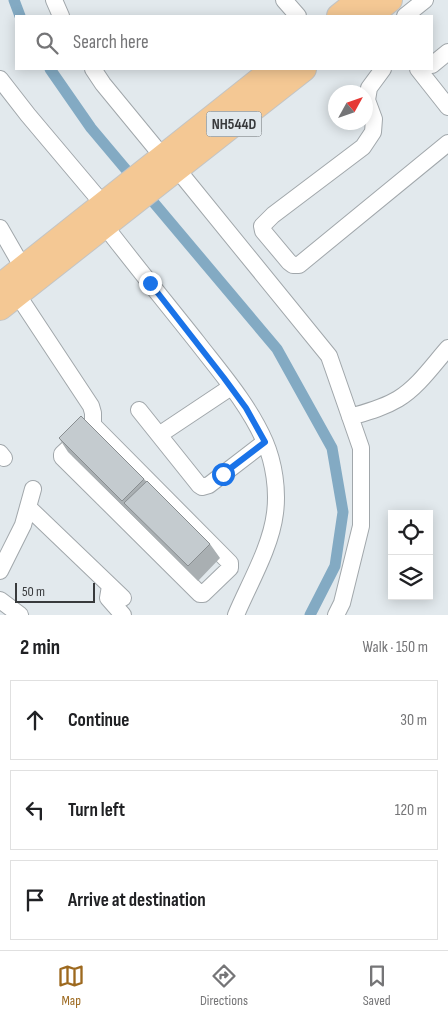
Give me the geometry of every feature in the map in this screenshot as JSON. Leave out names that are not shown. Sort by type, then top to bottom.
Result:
[{"type":"highway","points":[[344,15],[375,9]]},
{"type":"highway","name":"NH544D","points":[[165,167],[272,70]]},
{"type":"highway","name":"NH544D","points":[[4,300],[113,208],[165,167],[303,70]]},
{"type":"highway","name":"NH544D","points":[[4,300],[24,268],[113,208]]},
{"type":"street","points":[[54,0],[61,15]]},
{"type":"street","points":[[284,0],[297,15]]},
{"type":"street","points":[[406,15],[425,0]]},
{"type":"street","points":[[433,63],[448,52]]},
{"type":"street","points":[[94,70],[165,167],[329,356],[361,448],[361,526],[342,603],[336,615]]},
{"type":"street","points":[[382,70],[369,88],[367,100],[374,119],[373,132],[363,147],[280,210],[262,226],[263,231],[289,262],[293,265],[299,265],[448,143]]},
{"type":"street","points":[[425,70],[448,107]]},
{"type":"street","points":[[0,79],[28,115],[113,208],[246,408],[265,442],[273,468],[276,492],[275,512],[266,546],[236,615]]},
{"type":"street","points":[[0,228],[24,268]]},
{"type":"street","points":[[4,300],[91,406],[93,425],[230,563],[230,568],[203,594],[200,594],[62,457],[62,454],[93,425]]},
{"type":"street","points":[[350,417],[378,409],[400,398],[412,388],[448,348]]},
{"type":"street","points":[[159,435],[230,386]]},
{"type":"street","points":[[139,410],[202,487],[209,485],[265,442]]},
{"type":"street","points":[[0,572],[23,524],[33,489]]},
{"type":"street","points":[[28,507],[123,598]]},
{"type":"street","points":[[110,586],[108,598],[123,615]]},
{"type":"street","points":[[0,600],[20,615]]},
{"type":"building","points":[[81,416],[144,479],[122,501],[59,438]]},
{"type":"building","points":[[147,481],[210,544],[188,566],[124,503]]},
{"type":"waterway","points":[[14,0],[20,15]]},
{"type":"waterway","points":[[51,70],[91,128],[277,349],[332,448],[343,512],[335,566],[310,615]]},
{"type":"route","points":[[150,283],[246,408],[265,442],[223,474]]}]
